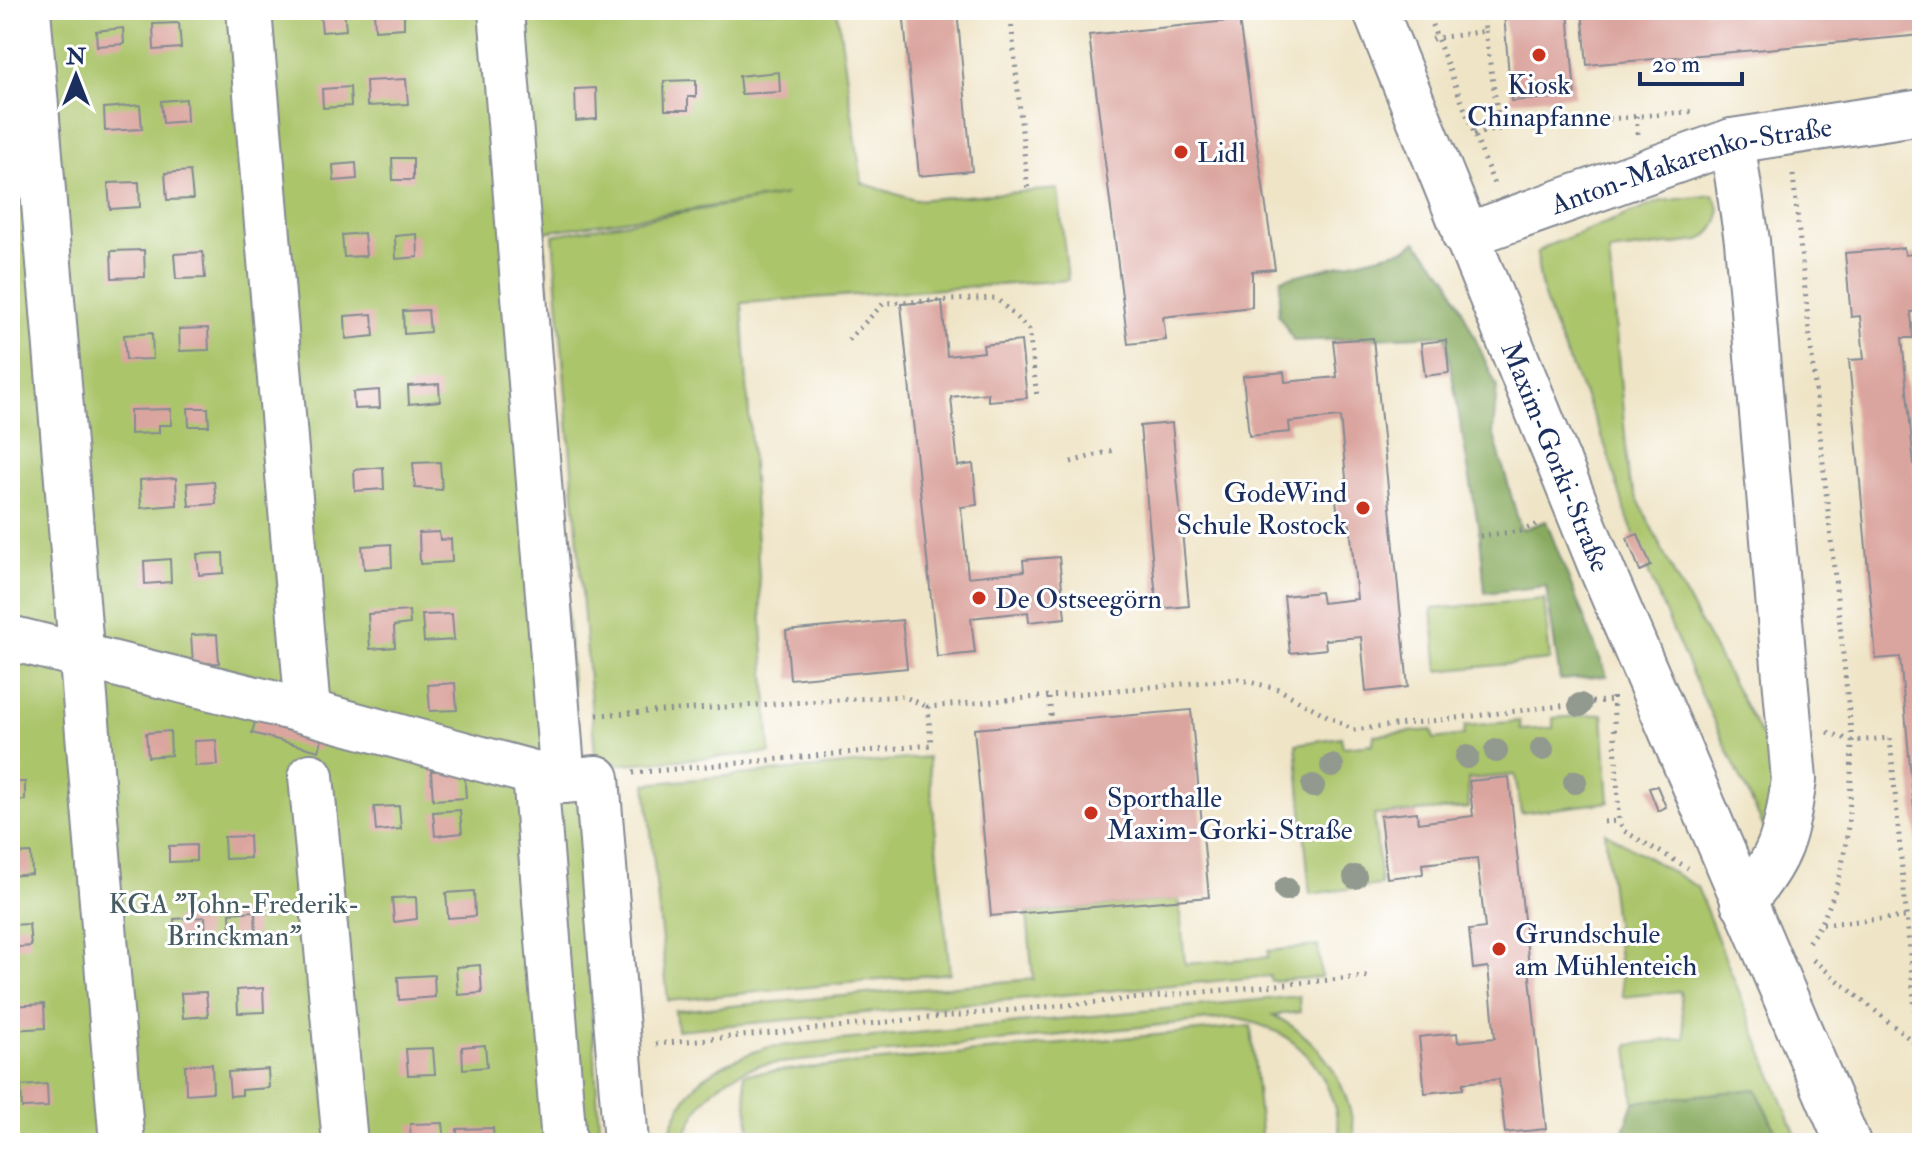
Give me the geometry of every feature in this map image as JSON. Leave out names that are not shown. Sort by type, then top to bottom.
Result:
[{"type":"street","points":[[28,10],[122,1143]]},
{"type":"street","points":[[249,10],[308,712]]},
{"type":"street","points":[[501,10],[549,778],[564,1143]]},
{"type":"street","name":"Maxim-Gorki-Straße","points":[[1375,10],[1465,236],[1743,902],[1848,1143]]},
{"type":"street","name":"Anton-Makarenko-Straße","points":[[1465,236],[1722,125],[1922,112]]},
{"type":"street","points":[[1722,125],[1748,257],[1794,780],[1785,837],[1769,872],[1743,902]]},
{"type":"street","points":[[10,638],[308,712],[549,778],[597,778],[626,1143]]},
{"type":"street","points":[[311,776],[345,1143]]},
{"type":"path","points":[[1010,10],[1028,192]]},
{"type":"path","points":[[1426,10],[1509,219]]},
{"type":"path","points":[[1484,10],[1500,129]]},
{"type":"path","points":[[1391,52],[1435,38],[1485,31]]},
{"type":"path","points":[[1474,134],[1500,129],[1722,125]]},
{"type":"path","points":[[1793,175],[1852,741],[1849,834],[1823,924],[1802,950],[1920,1043]]},
{"type":"path","points":[[848,340],[884,303],[996,298],[1029,330],[1037,397]]},
{"type":"path","points":[[1071,462],[1117,449]]},
{"type":"path","points":[[1480,536],[1521,531],[1546,521]]},
{"type":"path","points":[[584,716],[903,696],[928,707],[1238,679],[1278,689],[1353,730],[1612,700]]},
{"type":"path","points":[[1616,685],[1612,700],[1619,821],[1624,831],[1700,875]]},
{"type":"path","points":[[1049,698],[1052,722]]},
{"type":"path","points":[[629,774],[931,745],[928,707]]},
{"type":"path","points":[[1790,718],[1852,741],[1890,738],[1906,917],[1922,1049]]},
{"type":"path","points":[[1604,822],[1619,821]]},
{"type":"path","points":[[1823,924],[1906,917]]},
{"type":"path","points":[[652,1028],[653,1044],[1372,976]]},
{"type":"green space","name":"KGA \"John-Frederik- Brinckman\"","points":[[10,10],[837,10],[862,183],[914,200],[1058,189],[1068,280],[742,303],[770,753],[596,766],[553,235],[786,195],[544,232],[600,1143],[10,1143]]},
{"type":"green space","points":[[1713,195],[1719,209],[1718,221],[1711,232],[1699,241],[1609,252],[1629,481],[1678,582],[1782,774],[1764,828],[1661,604],[1627,516],[1603,440],[1552,320],[1539,272],[1538,252],[1547,246],[1662,201]]},
{"type":"green space","points":[[1416,241],[1448,278],[1497,387],[1493,432],[1521,530],[1546,521],[1607,676],[1560,680],[1546,586],[1485,593],[1480,536],[1445,335],[1294,341],[1278,314],[1281,279],[1406,249]]},
{"type":"green space","points":[[1544,599],[1550,660],[1438,671],[1432,609]]},
{"type":"green space","points":[[1603,714],[1609,802],[1521,813],[1515,775],[1468,779],[1469,808],[1374,815],[1381,885],[1310,894],[1296,744],[1341,737],[1343,747],[1373,744],[1374,735],[1432,730],[1434,739],[1464,735],[1465,726],[1520,721],[1521,730],[1553,728],[1553,718]]},
{"type":"green space","points":[[928,757],[950,973],[668,1001],[646,784]]},
{"type":"green space","points":[[1605,832],[1697,887],[1799,1143],[1781,1143],[1756,1089],[1634,1102],[1628,1045],[1685,1038],[1680,991],[1623,997]]},
{"type":"green space","points":[[1179,899],[1185,964],[1268,957],[1268,951],[1318,946],[1321,977],[1271,981],[1270,976],[677,1030],[675,1011],[1033,979],[1027,913]]},
{"type":"green space","points":[[1299,996],[1300,1012],[1273,1015],[1307,1038],[1332,1067],[1348,1103],[1355,1143],[1341,1143],[1331,1096],[1310,1059],[1277,1032],[1256,1023],[1231,1018],[760,1065],[721,1084],[702,1103],[683,1143],[667,1143],[681,1105],[703,1079],[732,1061],[769,1047]]},
{"type":"green space","points":[[1251,1026],[1262,1143],[751,1143],[744,1074]]},
{"type":"green space","points":[[1756,1089],[1781,1143],[1620,1143],[1634,1102]]},
{"type":"building","points":[[344,10],[346,30],[322,32],[320,12]]},
{"type":"building","points":[[374,10],[404,10],[404,28],[375,30]]},
{"type":"building","points":[[903,10],[957,10],[972,171],[919,176]]},
{"type":"building","name":"Kiosk Chinapfanne","points":[[1568,10],[1575,96],[1511,101],[1504,14]]},
{"type":"building","points":[[1582,10],[1922,10],[1922,35],[1587,65]]},
{"type":"building","name":"Lidl","points":[[1239,20],[1275,269],[1252,271],[1252,307],[1163,317],[1166,340],[1128,344],[1089,35]]},
{"type":"building","points":[[179,23],[181,48],[154,50],[153,24]]},
{"type":"building","points":[[123,28],[124,44],[97,46],[96,31]]},
{"type":"building","points":[[779,72],[780,92],[741,94],[739,76]]},
{"type":"building","points":[[406,79],[408,104],[367,106],[366,81]]},
{"type":"building","points":[[696,80],[696,97],[688,97],[688,110],[665,110],[664,81]]},
{"type":"building","points":[[350,87],[351,106],[323,108],[322,89]]},
{"type":"building","points":[[596,88],[597,119],[576,121],[575,89]]},
{"type":"building","points":[[186,99],[187,121],[163,123],[161,101]]},
{"type":"building","points":[[140,105],[142,129],[105,131],[104,108]]},
{"type":"building","points":[[392,158],[413,158],[413,180],[393,180]]},
{"type":"building","points":[[356,163],[357,179],[334,181],[333,165]]},
{"type":"building","points":[[190,171],[193,199],[167,200],[165,173]]},
{"type":"building","points":[[139,182],[140,207],[110,209],[108,183]]},
{"type":"building","points":[[364,233],[366,256],[344,257],[342,235]]},
{"type":"building","points":[[417,234],[418,257],[396,259],[395,236]]},
{"type":"building","points":[[1904,248],[1905,255],[1922,253],[1922,311],[1911,312],[1913,338],[1902,338],[1922,550],[1920,876],[1900,657],[1876,659],[1849,360],[1864,359],[1860,316],[1851,317],[1845,253]]},
{"type":"building","points":[[144,250],[145,277],[112,278],[111,251]]},
{"type":"building","points":[[203,252],[205,278],[176,279],[174,254]]},
{"type":"building","points":[[942,301],[947,356],[984,352],[983,345],[1021,341],[1027,398],[988,401],[988,393],[951,397],[958,466],[973,464],[977,505],[961,507],[968,577],[1024,571],[1023,560],[1059,557],[1065,618],[1029,622],[1028,612],[971,618],[975,653],[937,657],[901,304]]},
{"type":"building","points":[[428,310],[430,332],[404,334],[403,311]]},
{"type":"building","points":[[372,314],[374,336],[346,339],[345,316]]},
{"type":"building","points":[[208,328],[209,350],[180,351],[179,329]]},
{"type":"building","points":[[152,333],[153,359],[126,360],[124,335]]},
{"type":"building","name":"GodeWind Schule Rostock","points":[[1373,338],[1408,687],[1366,692],[1361,637],[1325,640],[1326,649],[1290,653],[1284,596],[1320,592],[1322,603],[1357,599],[1350,525],[1339,527],[1335,490],[1347,488],[1340,417],[1289,422],[1290,432],[1249,436],[1243,376],[1284,372],[1285,382],[1337,377],[1333,341]]},
{"type":"building","points":[[1446,340],[1449,373],[1425,376],[1421,343]]},
{"type":"building","points":[[439,384],[440,401],[409,404],[408,386]]},
{"type":"building","points":[[379,390],[380,408],[354,409],[353,392]]},
{"type":"building","points":[[188,408],[208,408],[209,426],[189,426]]},
{"type":"building","points":[[171,409],[171,425],[159,425],[159,433],[130,434],[130,410]]},
{"type":"building","points":[[1172,423],[1189,606],[1157,609],[1140,426]]},
{"type":"building","points":[[440,462],[442,490],[415,488],[413,463]]},
{"type":"building","points":[[383,467],[384,489],[355,491],[354,470]]},
{"type":"building","points":[[176,478],[177,505],[141,508],[140,480]]},
{"type":"building","points":[[214,481],[216,504],[189,506],[187,483]]},
{"type":"building","points":[[439,532],[440,540],[451,539],[452,562],[420,564],[419,533]]},
{"type":"building","points":[[1638,534],[1651,566],[1640,571],[1627,538]]},
{"type":"building","points":[[391,544],[392,567],[364,569],[362,546]]},
{"type":"building","points":[[223,553],[224,573],[199,575],[197,554]]},
{"type":"building","points":[[170,559],[171,582],[145,584],[144,561]]},
{"type":"building","points":[[409,611],[410,624],[394,626],[395,647],[370,649],[368,614]]},
{"type":"building","points":[[452,614],[454,640],[424,642],[422,615]]},
{"type":"building","points":[[902,620],[907,668],[790,679],[786,631]]},
{"type":"building","points":[[217,634],[219,663],[193,664],[191,635]]},
{"type":"building","points":[[455,683],[457,710],[430,711],[428,685]]},
{"type":"building","name":"Sporthalle Maxim-Gorki-Straße","points":[[1191,710],[1209,897],[991,916],[974,729]]},
{"type":"building","points":[[257,714],[324,731],[319,751],[252,733]]},
{"type":"building","points":[[170,731],[171,755],[148,757],[146,733]]},
{"type":"building","points":[[216,740],[218,765],[195,766],[194,741]]},
{"type":"building","points":[[464,769],[466,798],[433,800],[431,771]]},
{"type":"building","name":"Grundschule am Mühlenteich","points":[[1509,777],[1546,1129],[1505,1133],[1499,1079],[1463,1083],[1463,1089],[1425,1093],[1419,1037],[1457,1033],[1458,1042],[1495,1038],[1488,967],[1473,969],[1469,930],[1485,928],[1477,858],[1422,864],[1423,874],[1387,878],[1380,816],[1417,812],[1418,823],[1473,816],[1469,781]]},
{"type":"building","points":[[10,782],[25,782],[25,800],[10,801]]},
{"type":"building","points":[[1657,786],[1666,807],[1658,811],[1649,788]]},
{"type":"building","points":[[399,806],[401,829],[376,831],[374,807]]},
{"type":"building","points":[[460,810],[462,833],[435,836],[433,812]]},
{"type":"building","points":[[249,836],[250,858],[225,859],[224,837]]},
{"type":"building","points":[[196,845],[196,861],[169,862],[169,846]]},
{"type":"building","points":[[31,853],[32,874],[10,876],[10,854]]},
{"type":"building","points":[[474,891],[475,916],[448,918],[446,893]]},
{"type":"building","points":[[416,897],[417,919],[394,922],[392,898]]},
{"type":"building","points":[[255,911],[256,936],[231,938],[230,913]]},
{"type":"building","points":[[205,917],[206,939],[175,942],[174,919]]},
{"type":"building","points":[[29,924],[31,946],[10,948],[10,925]]},
{"type":"building","points":[[480,965],[482,993],[458,995],[456,967]]},
{"type":"building","points":[[434,975],[435,997],[399,1000],[398,977]]},
{"type":"building","points":[[263,988],[264,1012],[238,1013],[237,990]]},
{"type":"building","points":[[206,992],[208,1016],[183,1018],[181,993]]},
{"type":"building","points":[[44,1004],[45,1028],[11,1030],[10,1006]]},
{"type":"building","points":[[485,1045],[487,1067],[463,1069],[462,1047]]},
{"type":"building","points":[[433,1048],[435,1074],[408,1075],[406,1049]]},
{"type":"building","points":[[212,1064],[213,1092],[186,1094],[185,1065]]},
{"type":"building","points":[[268,1069],[269,1088],[242,1090],[242,1095],[230,1096],[228,1072]]},
{"type":"building","points":[[47,1084],[48,1107],[22,1108],[21,1086]]},
{"type":"building","points":[[443,1123],[445,1143],[411,1143],[410,1124]]},
{"type":"building","points":[[493,1128],[494,1143],[457,1143],[457,1129]]},
{"type":"place","name":"Kiosk Chinapfanne","points":[[1539,55]]},
{"type":"place","name":"Lidl","points":[[1181,152]]},
{"type":"place","name":"GodeWind Schule Rostock","points":[[1363,508]]},
{"type":"place","name":"De Ostseegörn","points":[[979,598]]},
{"type":"place","name":"Sporthalle Maxim-Gorki-Straße","points":[[1091,813]]},
{"type":"place","name":"Grundschule am Mühlenteich","points":[[1499,949]]}]
